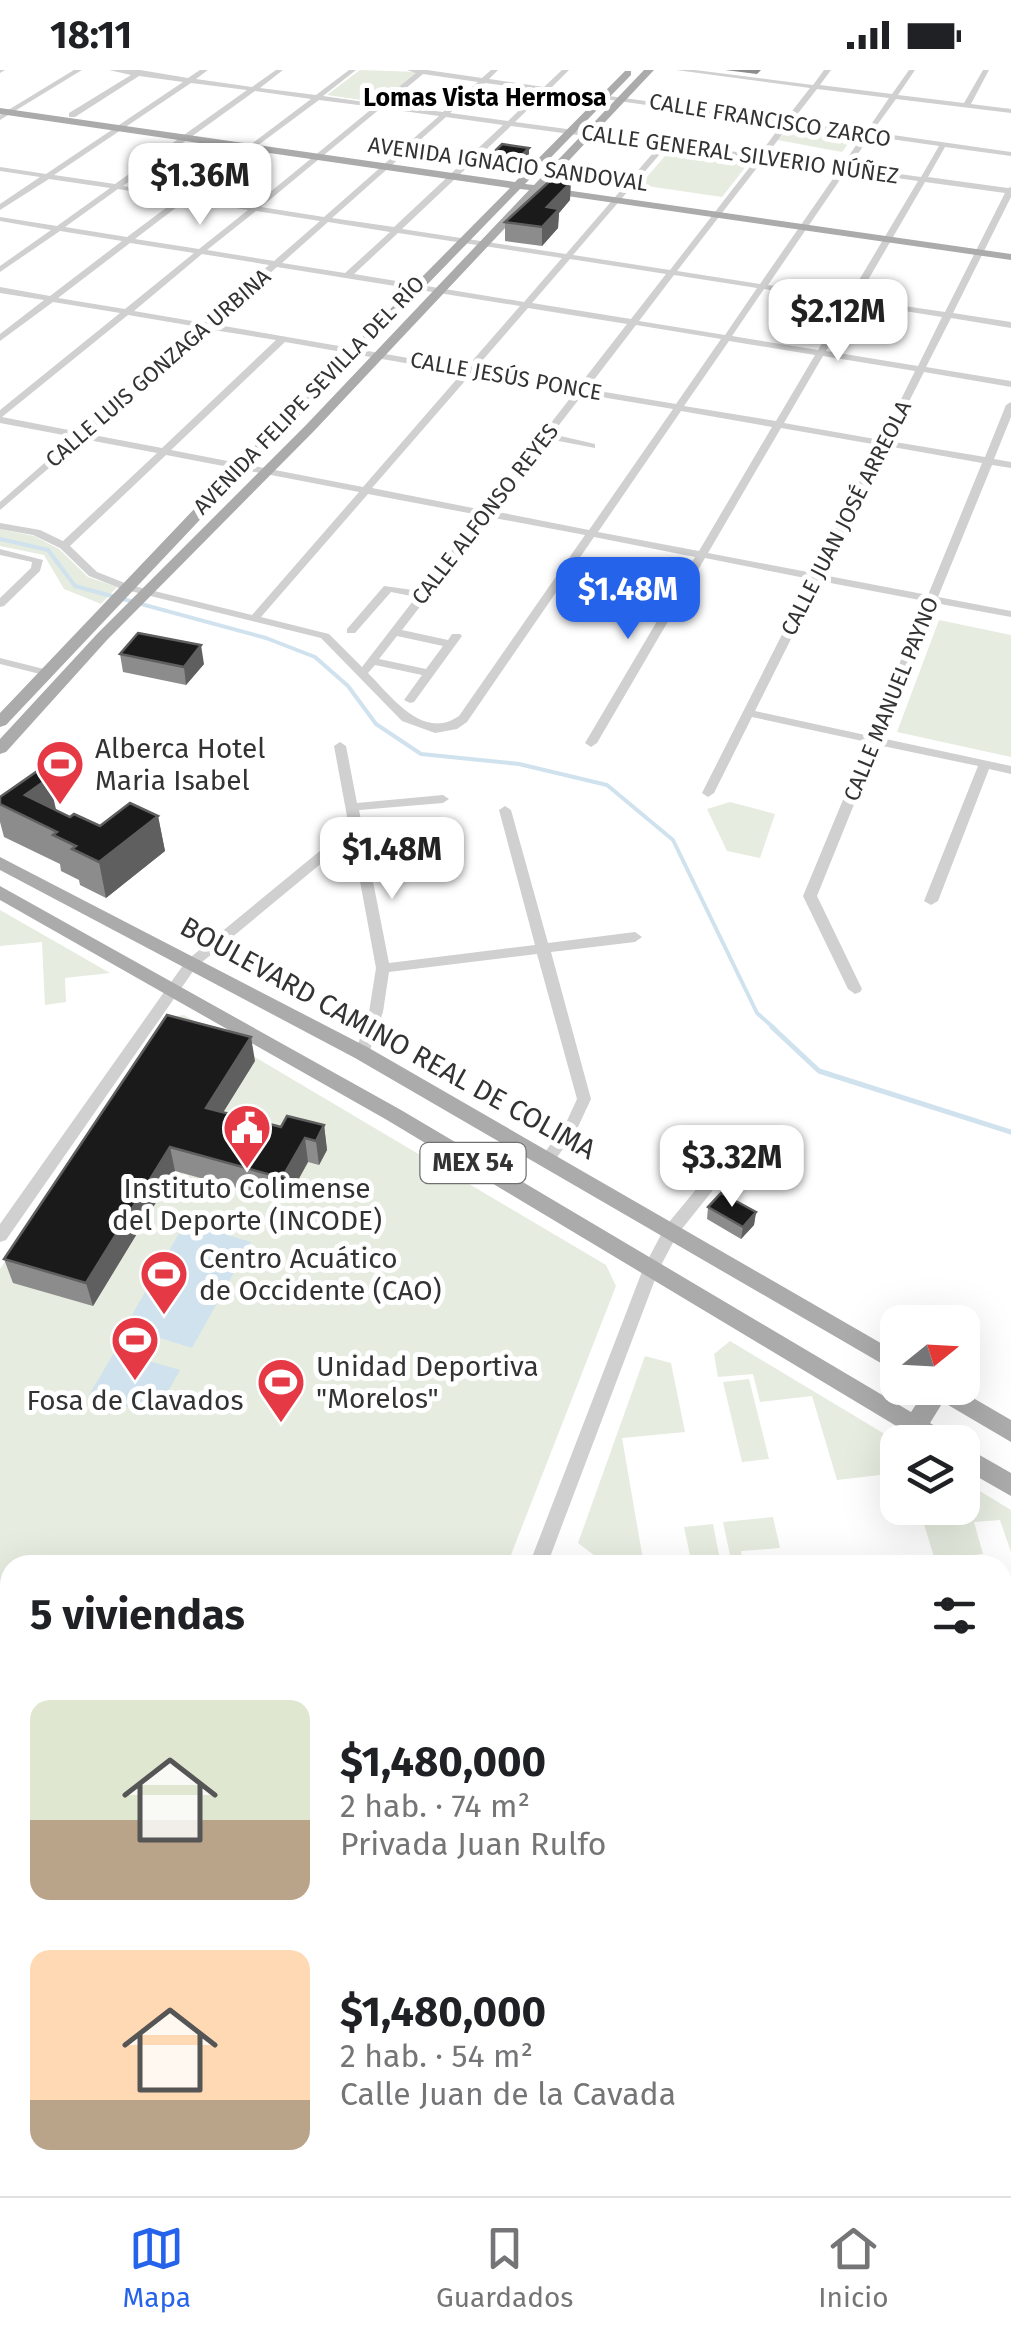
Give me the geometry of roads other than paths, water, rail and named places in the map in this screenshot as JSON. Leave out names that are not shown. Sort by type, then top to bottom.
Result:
[{"type":"main road","name":"AVENIDA FELIPE SEVILLA DEL RÍO","points":[[0,722],[119,594],[631,70]]},
{"type":"main road","name":"AVENIDA FELIPE SEVILLA DEL RÍO","points":[[0,749],[128,611],[487,244],[649,70]]},
{"type":"main road","name":"AVENIDA IGNACIO SANDOVAL","points":[[5,111],[72,115],[123,126]]},
{"type":"main road","name":"AVENIDA IGNACIO SANDOVAL","points":[[5,111],[1011,253]]},
{"type":"main road","name":"BOULEVARD CAMINO REAL DE COLIMA","points":[[4,864],[362,1053],[880,1353]]},
{"type":"main road","name":"MEX 54","points":[[0,892],[394,1115],[913,1425]]},
{"type":"main road","points":[[394,1115],[423,1089]]},
{"type":"main road","points":[[966,1405],[1011,1432]]},
{"type":"main road","points":[[980,1466],[1011,1486]]},
{"type":"street","points":[[5,111],[78,70]]},
{"type":"street","name":"CALLE GENERAL SILVERIO NÚÑEZ","points":[[112,70],[1011,190]]},
{"type":"street","points":[[0,208],[205,70]]},
{"type":"street","points":[[0,270],[280,70]]},
{"type":"street","points":[[256,145],[353,70]]},
{"type":"street","name":"CALLE FRANCISCO ZARCO","points":[[410,70],[1011,154]]},
{"type":"street","name":"CALLE LUIS GONZAGA URBINA","points":[[0,507],[495,70]]},
{"type":"street","points":[[348,275],[566,70]]},
{"type":"street","points":[[679,70],[1011,111]]},
{"type":"street","name":"CALLE ALFONSO REYES","points":[[362,674],[828,70]]},
{"type":"street","points":[[0,526],[36,532],[64,546],[119,594],[144,595],[325,636],[406,718],[435,729],[453,726],[464,719],[592,537],[912,70]]},
{"type":"street","points":[[966,106],[986,70]]},
{"type":"street","points":[[0,417],[423,71]]},
{"type":"street","points":[[72,115],[140,72]]},
{"type":"street","points":[[253,620],[665,144]]},
{"type":"street","points":[[591,743],[943,146]]},
{"type":"street","points":[[0,169],[1011,325]]},
{"type":"street","name":"CALLE JUAN JOSÉ ARREOLA","points":[[708,793],[1011,190]]},
{"type":"street","points":[[0,338],[185,197]]},
{"type":"street","points":[[0,219],[1011,384]]},
{"type":"street","name":"CALLE JESÚS PONCE","points":[[0,290],[1011,465]]},
{"type":"street","points":[[64,546],[284,338]]},
{"type":"street","name":"CALLE MANUEL PAYNO","points":[[854,989],[810,896],[988,461],[1008,423],[1011,405]]},
{"type":"street","points":[[0,417],[364,493],[931,603],[1011,623]]},
{"type":"street","points":[[546,436],[592,446]]},
{"type":"street","points":[[0,552],[38,560],[36,568],[0,604]]},
{"type":"street","points":[[351,630],[388,588],[424,595]]},
{"type":"street","points":[[931,603],[1011,614]]},
{"type":"street","points":[[394,632],[454,640],[410,700]]},
{"type":"street","points":[[372,661],[430,673]]},
{"type":"street","points":[[0,662],[44,672]]},
{"type":"street","points":[[748,713],[1011,770]]},
{"type":"street","points":[[340,746],[383,968],[376,1012],[362,1053]]},
{"type":"street","points":[[931,901],[984,764]]},
{"type":"street","points":[[352,807],[443,798]]},
{"type":"street","points":[[505,810],[584,1099],[572,1125],[548,1159]]},
{"type":"street","points":[[0,1236],[191,964],[356,828]]},
{"type":"street","points":[[383,968],[636,937]]},
{"type":"street","points":[[542,1555],[651,1269],[671,1231],[732,1156]]},
{"type":"water","points":[[185,1223],[251,1242],[192,1348],[125,1327]]},
{"type":"water","name":"Fosa de Clavados","points":[[115,1351],[180,1370],[155,1415],[89,1395]]},
{"type":"waterway","points":[[0,539],[48,550],[75,586],[266,638],[315,657],[348,686],[376,724],[421,754],[519,764],[607,785],[673,840],[757,1013],[775,1029]]},
{"type":"waterway","points":[[772,1027],[819,1071],[1011,1132]]},
{"type":"place","name":"Alberca Hotel Maria Isabel","points":[[60,806]]},
{"type":"place","name":"Instituto Colimense del Deporte (INCODE)","points":[[247,1170]]},
{"type":"place","name":"Centro Acuático de Occidente (CAO)","points":[[164,1316]]},
{"type":"place","name":"Fosa de Clavados","points":[[135,1382]]},
{"type":"place","name":"Unidad Deportiva \"Morelos\"","points":[[281,1424]]},
{"type":"district","name":"Lomas Vista Hermosa","points":[[485,98]]}]
